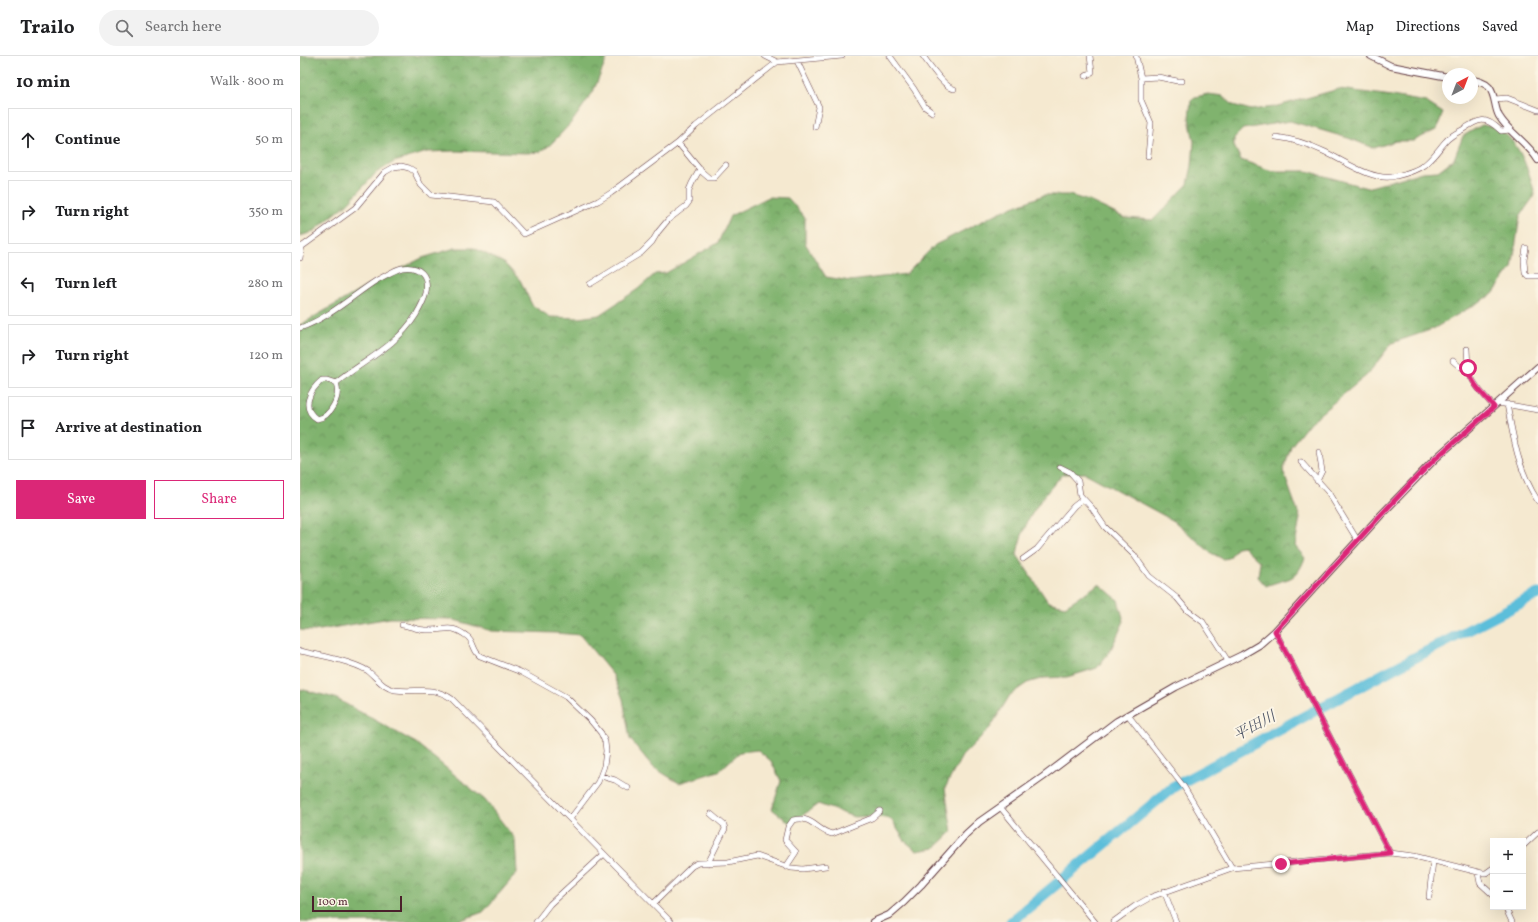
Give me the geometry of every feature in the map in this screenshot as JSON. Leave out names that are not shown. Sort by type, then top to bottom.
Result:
[{"type":"street","points":[[766,56],[781,60],[797,61],[842,56]]},
{"type":"street","points":[[890,56],[914,88],[925,107],[932,112]]},
{"type":"street","points":[[923,56],[946,84],[954,89]]},
{"type":"street","points":[[1086,76],[1092,72],[1090,56]]},
{"type":"street","points":[[1136,56],[1141,78],[1140,94],[1143,106],[1151,123],[1148,156]]},
{"type":"street","points":[[1371,56],[1391,66],[1442,76]]},
{"type":"street","points":[[300,258],[301,247],[355,208],[385,172],[394,167],[401,166],[414,171],[424,188],[431,195],[494,202],[524,234],[598,201],[678,142],[696,126],[781,60]]},
{"type":"street","points":[[797,61],[820,107],[815,127]]},
{"type":"street","points":[[1141,78],[1164,77],[1182,81]]},
{"type":"street","points":[[1478,82],[1486,85],[1492,91],[1498,115],[1510,130],[1533,152],[1538,160]]},
{"type":"street","points":[[1495,99],[1507,98],[1538,110]]},
{"type":"street","points":[[1276,137],[1300,142],[1321,150],[1370,174],[1387,178],[1395,177],[1423,166],[1431,159],[1446,140],[1474,122],[1486,120],[1493,123],[1501,131],[1510,130]]},
{"type":"street","points":[[678,142],[708,177],[713,178],[726,165]]},
{"type":"street","points":[[590,284],[641,253],[652,242],[668,220],[689,202],[692,183],[700,169]]},
{"type":"street","points":[[1526,248],[1525,273],[1528,276],[1538,276]]},
{"type":"street","points":[[300,328],[317,321],[363,289],[400,269],[411,267],[422,273],[425,277],[427,285],[425,298],[408,327],[379,353],[354,368],[336,383]]},
{"type":"street","points":[[1467,349],[1470,378],[1475,386],[1496,405],[1506,404],[1538,410]]},
{"type":"street","points":[[1453,361],[1460,367],[1468,368]]},
{"type":"street","points":[[873,922],[889,915],[900,906],[921,885],[966,834],[979,822],[1001,808],[1117,721],[1176,687],[1259,645],[1275,631],[1380,516],[1435,459],[1538,367]]},
{"type":"street","points":[[322,380],[336,383],[338,393],[336,400],[329,411],[317,419],[310,414],[308,410],[308,396],[315,386],[322,380]]},
{"type":"street","points":[[1506,404],[1516,450],[1527,482],[1538,501]]},
{"type":"street","points":[[1317,481],[1322,471],[1319,452]]},
{"type":"street","points":[[1301,462],[1328,492],[1358,541]]},
{"type":"street","points":[[1060,467],[1070,472],[1078,481],[1080,495],[1092,508],[1105,527],[1134,555],[1149,576],[1177,598],[1187,610],[1203,622],[1228,661]]},
{"type":"street","points":[[1023,559],[1036,549],[1074,506],[1083,499]]},
{"type":"street","points":[[402,625],[426,630],[449,628],[455,629],[470,638],[475,651],[480,656],[521,672],[566,697],[604,736],[606,751],[601,776],[570,819]]},
{"type":"street","points":[[1275,631],[1390,853]]},
{"type":"street","points":[[300,651],[331,658],[359,667],[368,671],[388,688],[396,690],[421,689],[444,694],[452,700],[671,922]]},
{"type":"street","points":[[1128,714],[1183,787],[1232,868]]},
{"type":"street","points":[[601,776],[615,780],[628,788]]},
{"type":"street","points":[[1001,808],[1094,922]]},
{"type":"street","points":[[786,867],[796,852],[785,840],[788,826],[793,820],[803,819],[812,821],[826,832],[832,834],[872,818],[880,811]]},
{"type":"street","points":[[708,863],[725,832],[724,825],[711,814]]},
{"type":"street","points":[[1526,843],[1538,832]]},
{"type":"street","points":[[1113,922],[1135,906],[1164,891],[1232,868],[1390,853],[1414,856],[1478,873],[1486,873],[1490,870]]},
{"type":"street","points":[[536,922],[550,904],[604,854]]},
{"type":"street","points":[[653,904],[692,866],[698,863],[728,862],[757,856],[792,868],[803,869],[826,866]]},
{"type":"street","points":[[1428,897],[1433,861]]},
{"type":"street","points":[[1478,873],[1480,883],[1490,892]]},
{"type":"street","points":[[1164,891],[1176,922]]},
{"type":"street","points":[[1506,910],[1512,922]]},
{"type":"green space","points":[[300,56],[608,56],[593,92],[572,122],[550,145],[540,152],[427,152],[394,162],[376,173],[347,204],[313,232],[300,236]]},
{"type":"green space","points":[[1339,89],[1426,102],[1443,113],[1436,130],[1413,141],[1396,141],[1374,148],[1348,138],[1290,121],[1243,129],[1234,138],[1234,146],[1241,160],[1272,171],[1307,171],[1367,188],[1422,172],[1438,171],[1454,159],[1463,136],[1482,125],[1495,127],[1505,134],[1518,149],[1530,176],[1535,195],[1520,216],[1512,268],[1493,294],[1433,329],[1392,343],[1367,375],[1310,422],[1291,446],[1283,471],[1300,518],[1295,546],[1305,558],[1298,572],[1290,578],[1266,586],[1258,577],[1260,562],[1243,546],[1237,547],[1229,558],[1223,559],[1211,553],[1174,521],[1085,473],[1063,474],[1040,501],[1028,521],[1023,532],[1017,555],[1048,602],[1065,606],[1099,584],[1118,600],[1124,621],[1110,651],[1097,668],[1067,677],[1044,678],[1027,683],[1010,695],[990,728],[962,756],[945,788],[952,832],[935,848],[917,851],[905,841],[891,819],[873,816],[854,817],[818,804],[791,824],[772,809],[781,781],[771,761],[758,750],[740,752],[719,771],[679,783],[653,767],[630,739],[623,699],[613,675],[580,635],[492,631],[451,619],[390,618],[314,631],[300,630],[300,325],[369,285],[422,258],[455,248],[474,248],[504,263],[520,280],[532,305],[550,317],[579,318],[599,315],[638,289],[655,274],[666,273],[718,243],[730,216],[769,197],[788,198],[805,218],[805,243],[826,277],[850,281],[906,274],[935,245],[1000,212],[1044,195],[1069,195],[1089,201],[1125,218],[1153,220],[1188,184],[1192,166],[1194,142],[1189,118],[1191,100],[1195,97],[1208,94],[1223,96],[1233,105],[1251,110],[1274,107]]},
{"type":"green space","points":[[300,689],[335,698],[416,743],[485,800],[515,839],[517,873],[483,912],[456,922],[300,922]]},
{"type":"waterway","name":"平田川","points":[[1011,922],[1175,786],[1389,671],[1538,594]]},
{"type":"route","points":[[1281,864],[1390,853],[1275,631],[1411,483],[1435,459],[1494,407],[1475,386],[1470,378],[1468,368]]}]
